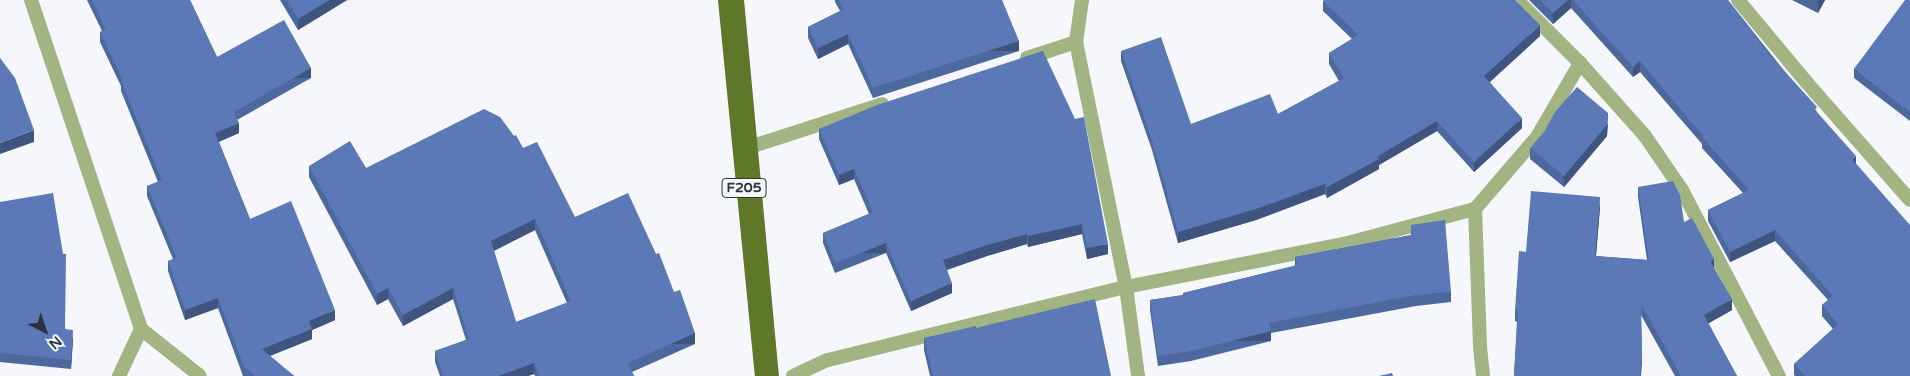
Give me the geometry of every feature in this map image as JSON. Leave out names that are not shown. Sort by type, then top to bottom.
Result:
[{"type":"main road","name":"F205","points":[[725,0],[762,376]]},
{"type":"main road","name":"F205","points":[[737,0],[772,376]]},
{"type":"street","points":[[31,0],[142,329],[200,376]]},
{"type":"street","points":[[1082,0],[1076,42],[1126,287],[1138,376]]},
{"type":"street","points":[[1517,0],[1580,63],[1645,136],[1682,190],[1779,376]]},
{"type":"street","points":[[1738,0],[1808,84],[1910,200]]},
{"type":"street","points":[[1011,63],[1076,42]]},
{"type":"street","points":[[793,376],[828,360],[1126,287],[1344,244],[1475,209],[1537,137],[1580,63]]},
{"type":"street","points":[[750,147],[899,99]]},
{"type":"street","points":[[1475,209],[1480,347],[1483,376]]},
{"type":"street","points":[[119,376],[142,329]]},
{"type":"building","points":[[92,0],[190,0],[217,57],[284,20],[311,68],[234,112],[239,123],[215,133],[250,219],[291,201],[335,310],[309,321],[312,329],[262,349],[294,376],[255,376],[244,367],[218,298],[185,310],[168,261],[177,258],[147,186],[162,180],[121,81],[123,80],[100,32],[106,30]]},
{"type":"building","points":[[287,0],[329,0],[298,19]]},
{"type":"building","points":[[839,0],[1002,0],[1019,41],[873,88],[848,34],[818,48],[808,27],[844,9]]},
{"type":"building","points":[[1324,0],[1515,0],[1540,25],[1484,76],[1522,118],[1474,162],[1437,121],[1378,156],[1379,159],[1327,187],[1325,184],[1256,209],[1178,232],[1152,140],[1121,51],[1161,37],[1191,124],[1270,94],[1278,114],[1344,78],[1329,53],[1358,35]]},
{"type":"building","points":[[1540,0],[1568,0],[1553,13]]},
{"type":"building","points":[[1573,0],[1728,0],[1769,54],[1817,107],[1815,110],[1856,156],[1852,159],[1910,225],[1910,376],[1805,376],[1794,364],[1838,324],[1822,305],[1833,296],[1775,230],[1730,252],[1708,210],[1749,190],[1702,137],[1640,61],[1633,67]]},
{"type":"building","points":[[1905,0],[1910,0],[1910,112],[1854,69]]},
{"type":"building","points":[[1043,51],[1075,119],[1084,117],[1108,244],[1087,248],[1082,224],[1028,236],[1027,234],[987,245],[943,260],[952,283],[911,301],[886,243],[835,263],[823,233],[873,212],[854,169],[839,175],[819,129],[877,105]]},
{"type":"building","points":[[0,58],[15,78],[34,130],[0,143]]},
{"type":"building","points":[[1577,87],[1608,113],[1607,125],[1564,176],[1530,148],[1544,132],[1555,112]]},
{"type":"building","points":[[484,109],[500,117],[514,136],[516,135],[523,148],[537,142],[575,217],[628,193],[656,254],[659,253],[674,292],[680,290],[695,333],[628,363],[634,376],[539,376],[534,363],[498,376],[443,376],[435,351],[469,339],[453,288],[403,315],[388,288],[377,294],[309,166],[350,141],[366,168]],"holes":[[[535,219],[571,301],[516,322],[491,241]]]},
{"type":"building","points":[[1673,181],[1680,195],[1684,222],[1692,218],[1714,259],[1710,261],[1732,299],[1704,315],[1737,376],[1681,376],[1641,304],[1642,353],[1640,376],[1514,376],[1518,311],[1515,311],[1519,251],[1526,252],[1531,191],[1600,197],[1595,256],[1649,260],[1638,187]]},
{"type":"building","points":[[53,193],[63,254],[66,254],[65,329],[73,330],[71,360],[0,353],[0,202]]},
{"type":"building","points":[[1445,220],[1451,292],[1416,295],[1269,323],[1271,331],[1191,351],[1158,356],[1150,300],[1184,295],[1183,293],[1297,265],[1295,257],[1412,235],[1411,225]]},
{"type":"building","points":[[1095,299],[1111,376],[933,376],[924,338],[976,326],[976,328]]},
{"type":"building","points":[[1392,373],[1393,376],[1379,376]]}]
